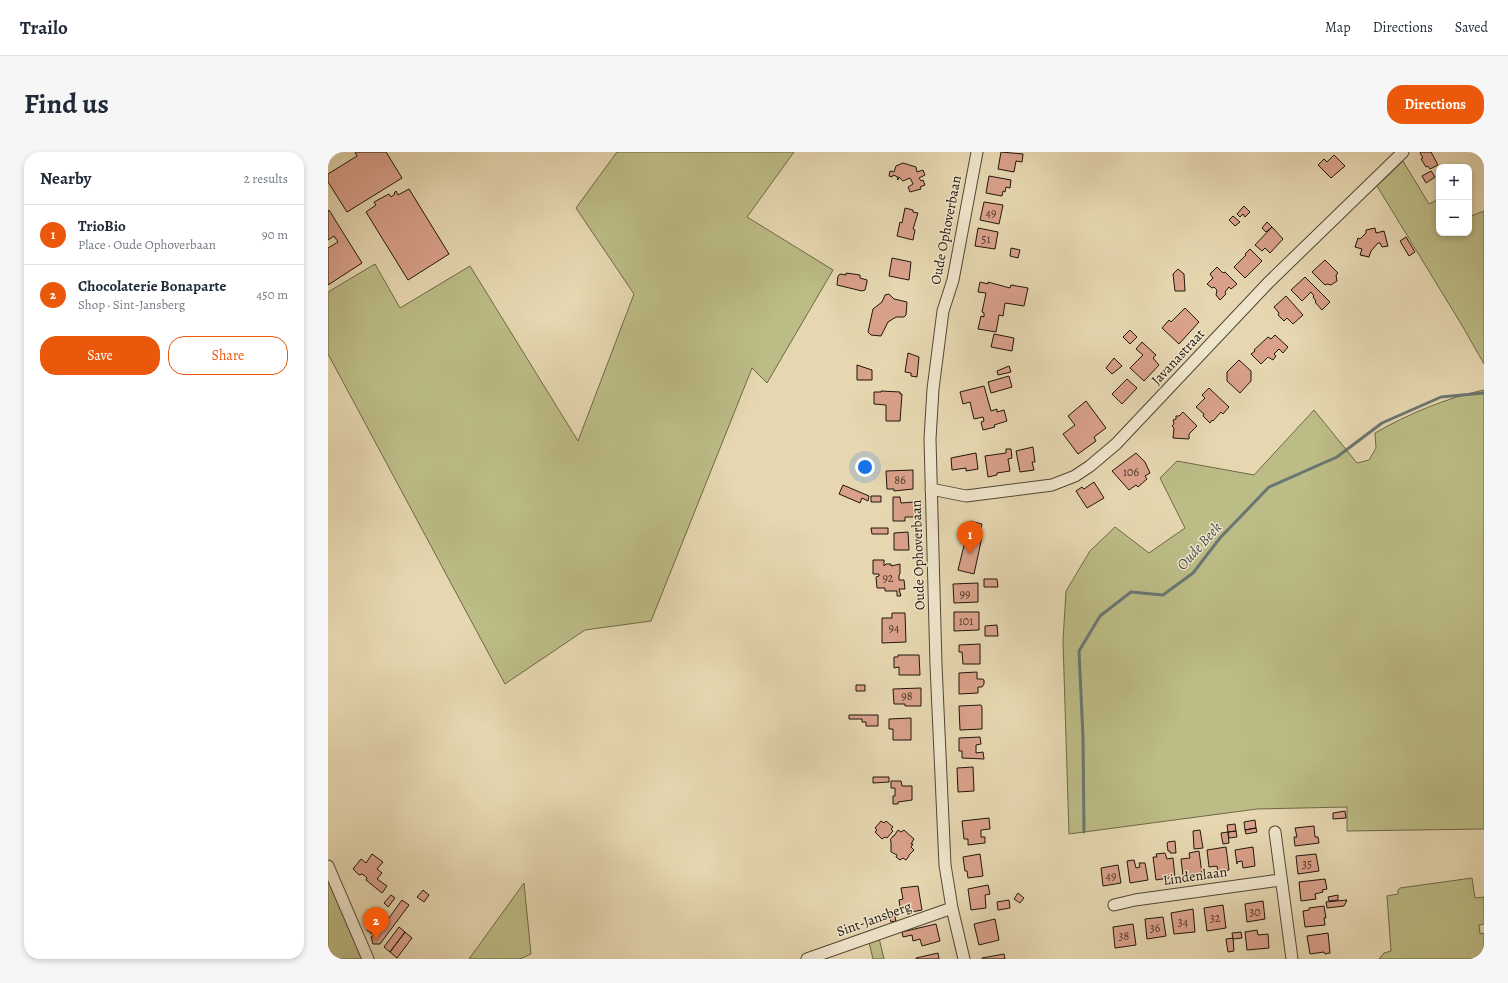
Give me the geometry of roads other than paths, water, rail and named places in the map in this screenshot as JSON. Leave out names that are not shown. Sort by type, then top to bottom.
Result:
[{"type":"street","name":"Oude Ophoverbaan","points":[[964,959],[952,908],[945,865],[930,439],[932,396],[943,312],[953,280],[977,152]]},
{"type":"street","name":"Javanastraat","points":[[931,489],[966,496],[1052,484],[1075,476],[1090,466],[1116,444],[1269,282],[1403,152]]},
{"type":"street","points":[[1275,832],[1280,880],[1292,959]]},
{"type":"street","points":[[328,866],[368,959]]},
{"type":"street","name":"Lindenlaan","points":[[1114,905],[1135,900],[1280,880]]},
{"type":"street","name":"Sint-Jansberg","points":[[807,959],[952,908]]},
{"type":"waterway","name":"Oude Beek","points":[[1084,832],[1083,737],[1079,651],[1100,616],[1131,592],[1163,595],[1193,573],[1220,538],[1269,487],[1337,457],[1382,423],[1441,397],[1484,393]]},
{"type":"place","name":"TrioBio","points":[[970,554]]},
{"type":"place","name":"Chocolaterie Bonaparte","points":[[376,940]]}]
